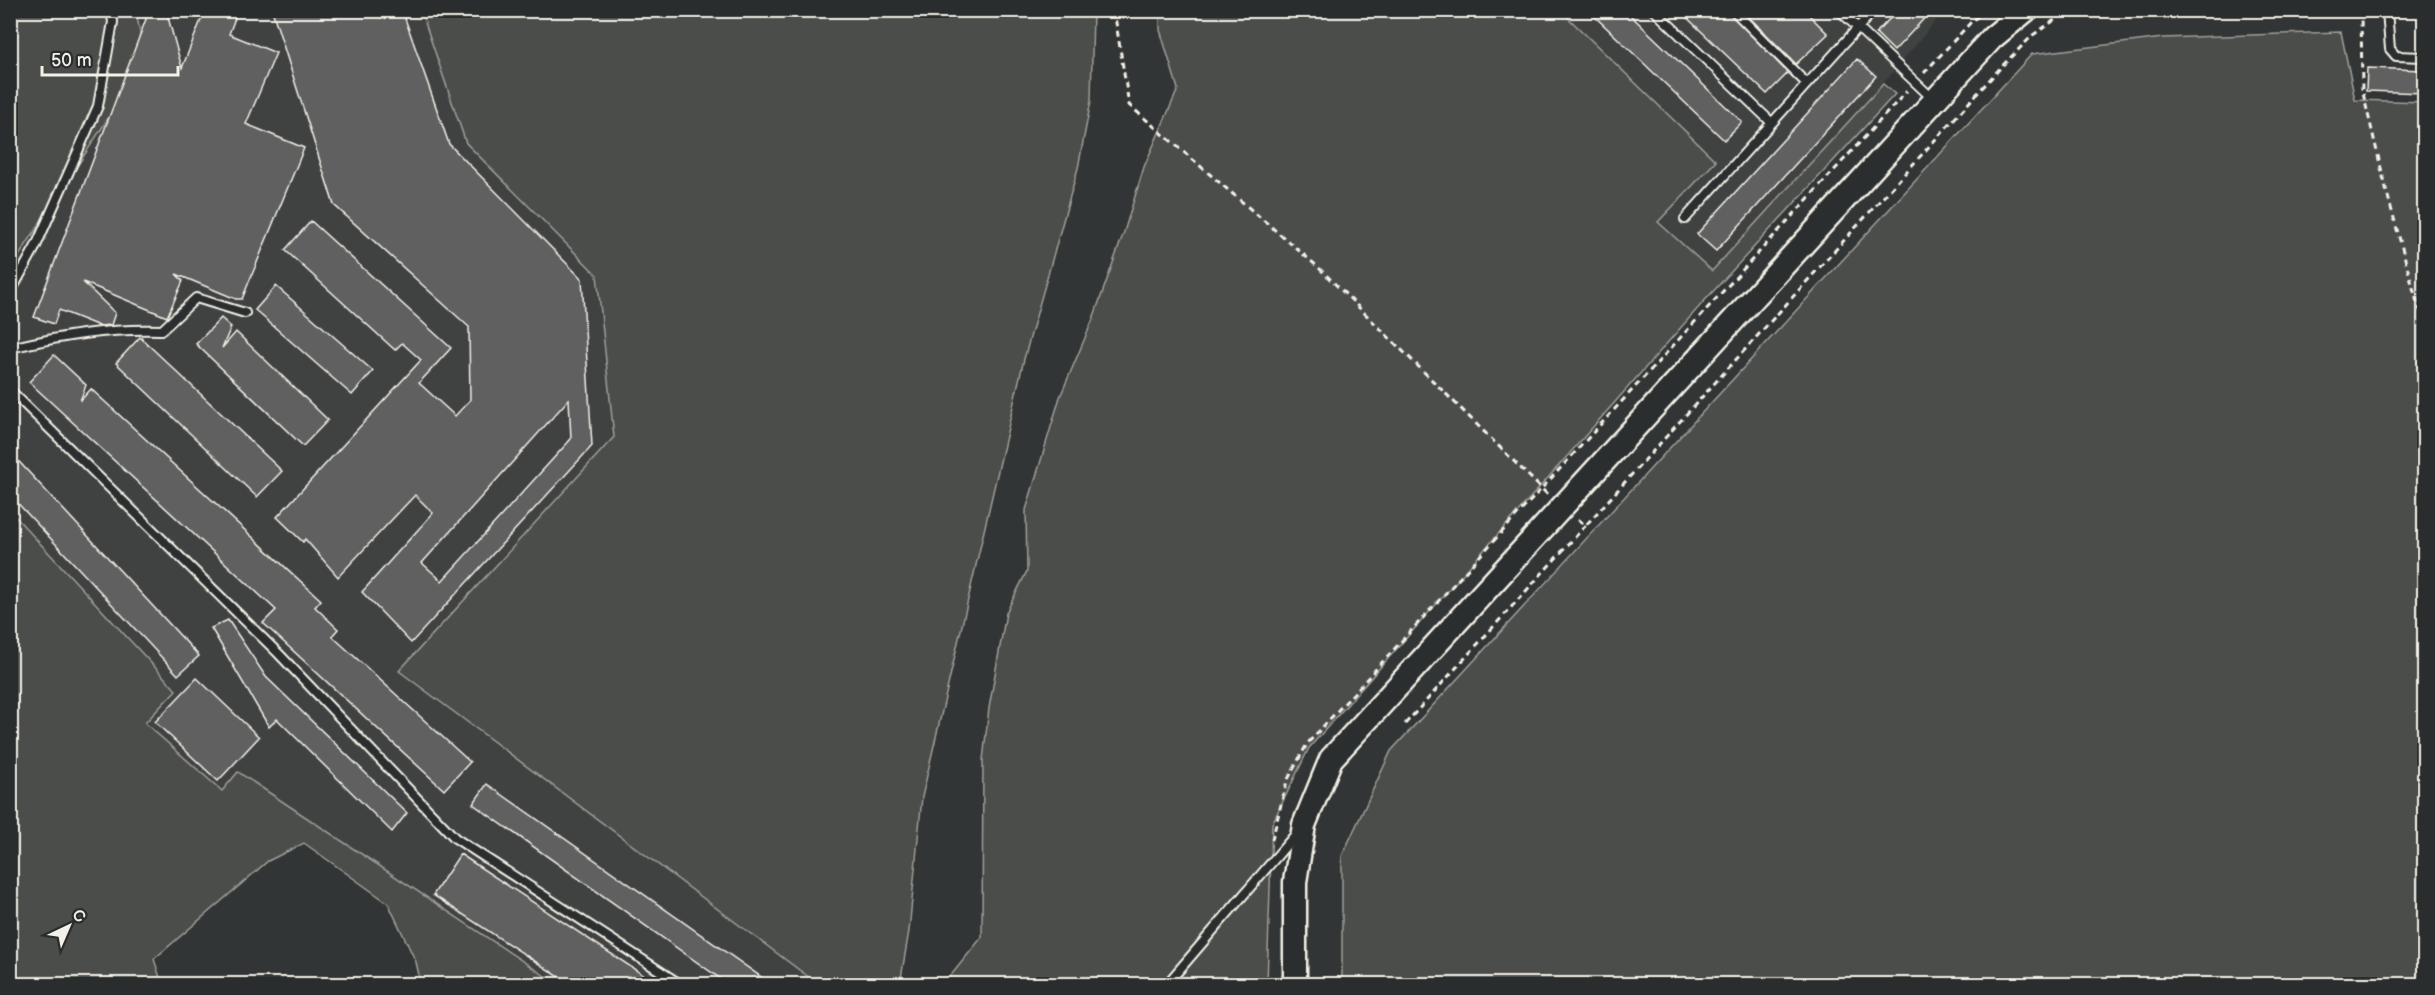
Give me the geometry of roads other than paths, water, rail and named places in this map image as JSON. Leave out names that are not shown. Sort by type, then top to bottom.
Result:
[{"type":"main road","points":[[1295,984],[1295,882],[1304,825],[1331,759],[1934,100],[1992,38],[2026,10]]},
{"type":"lane","points":[[10,292],[36,246],[98,106],[113,22],[111,10]]},
{"type":"lane","points":[[1654,10],[1772,123]]},
{"type":"lane","points":[[1733,10],[1807,84]]},
{"type":"lane","points":[[1839,10],[1934,100]]},
{"type":"lane","points":[[1685,219],[1874,10]]},
{"type":"lane","points":[[2388,10],[2390,49],[2396,56],[2424,57]]},
{"type":"lane","points":[[10,348],[64,336],[125,328],[162,330],[196,298],[245,313]]},
{"type":"lane","points":[[10,390],[278,653],[454,838],[680,984]]},
{"type":"lane","points":[[1167,984],[1304,825]]}]
